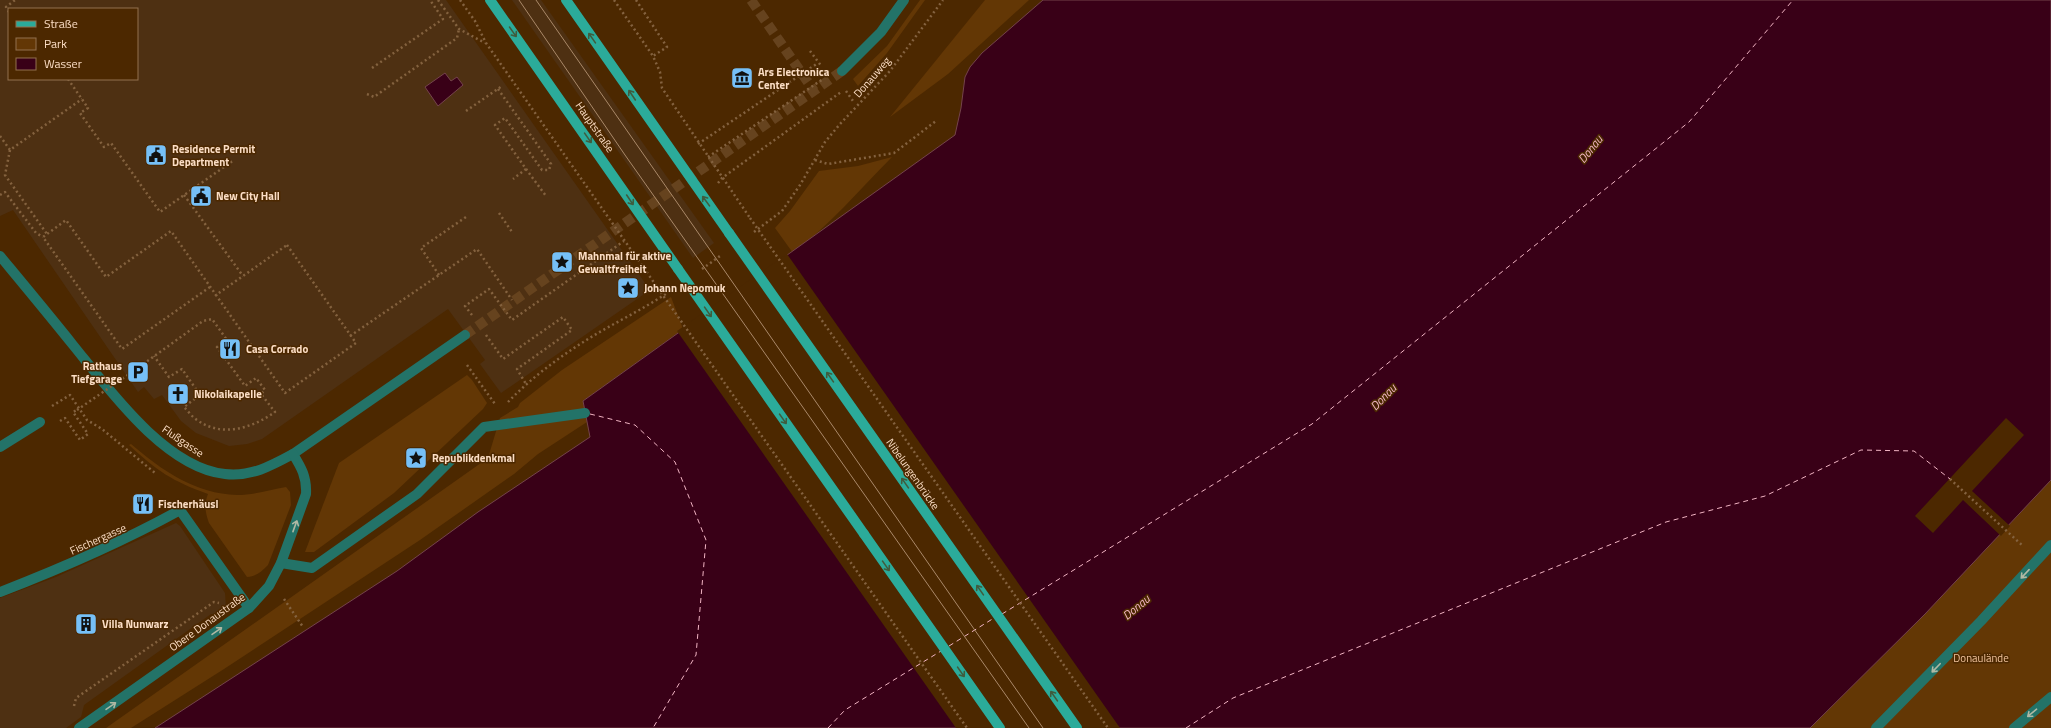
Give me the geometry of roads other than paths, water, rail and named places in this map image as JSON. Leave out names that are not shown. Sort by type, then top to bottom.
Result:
[{"type":"main road","name":"Hauptstraße","points":[[490,0],[1000,728]]},
{"type":"main road","name":"Nibelungenbrücke","points":[[566,0],[1077,728]]},
{"type":"street","points":[[842,71],[881,32],[904,0]]},
{"type":"street","name":"Flußgasse","points":[[0,256],[119,401],[140,424],[182,458],[202,469],[217,472],[247,474],[269,467],[293,454],[465,335]]},
{"type":"street","points":[[281,562],[312,568],[418,494],[484,426],[585,413]]},
{"type":"street","points":[[0,447],[40,422]]},
{"type":"street","name":"Obere Donaustraße","points":[[79,728],[249,608],[269,586],[281,562],[306,494],[307,482],[304,472],[293,454]]},
{"type":"street","name":"Fischergasse","points":[[0,592],[55,571],[128,539],[180,510],[249,608]]},
{"type":"street","points":[[1876,728],[2051,545]]},
{"type":"street","points":[[2014,728],[2051,697]]},
{"type":"water","name":"Donau","points":[[1043,0],[2051,0],[2051,480],[1925,614],[1810,728],[155,728],[397,571],[478,512],[590,437],[583,401],[955,135],[961,108],[965,77],[970,67],[982,53]]},
{"type":"water","points":[[445,73],[451,81],[457,77],[463,85],[438,106],[425,87]]},
{"type":"tunnel","points":[[751,0],[814,91]]},
{"type":"tunnel","points":[[465,335],[842,71]]},
{"type":"tram line","points":[[519,0],[625,155],[1029,728]]},
{"type":"tram line","points":[[536,0],[1043,728]]},
{"type":"place","name":"Ars Electronica Center","points":[[742,78]]},
{"type":"place","name":"Residence Permit Department","points":[[156,155]]},
{"type":"place","name":"New City Hall","points":[[201,196]]},
{"type":"place","name":"Mahnmal für aktive Gewaltfreiheit","points":[[562,262]]},
{"type":"place","name":"Johann Nepomuk","points":[[628,288]]},
{"type":"place","name":"Casa Corrado","points":[[230,349]]},
{"type":"place","name":"Rathaus Tiefgarage","points":[[138,372]]},
{"type":"place","name":"Nikolaikapelle","points":[[178,394]]},
{"type":"place","name":"Republikdenkmal","points":[[416,458]]},
{"type":"place","name":"Fischerhäusl","points":[[143,504]]},
{"type":"place","name":"Villa Nunwarz","points":[[86,624]]},
{"type":"park label","name":"Donaulände","points":[[1981,658]]}]
